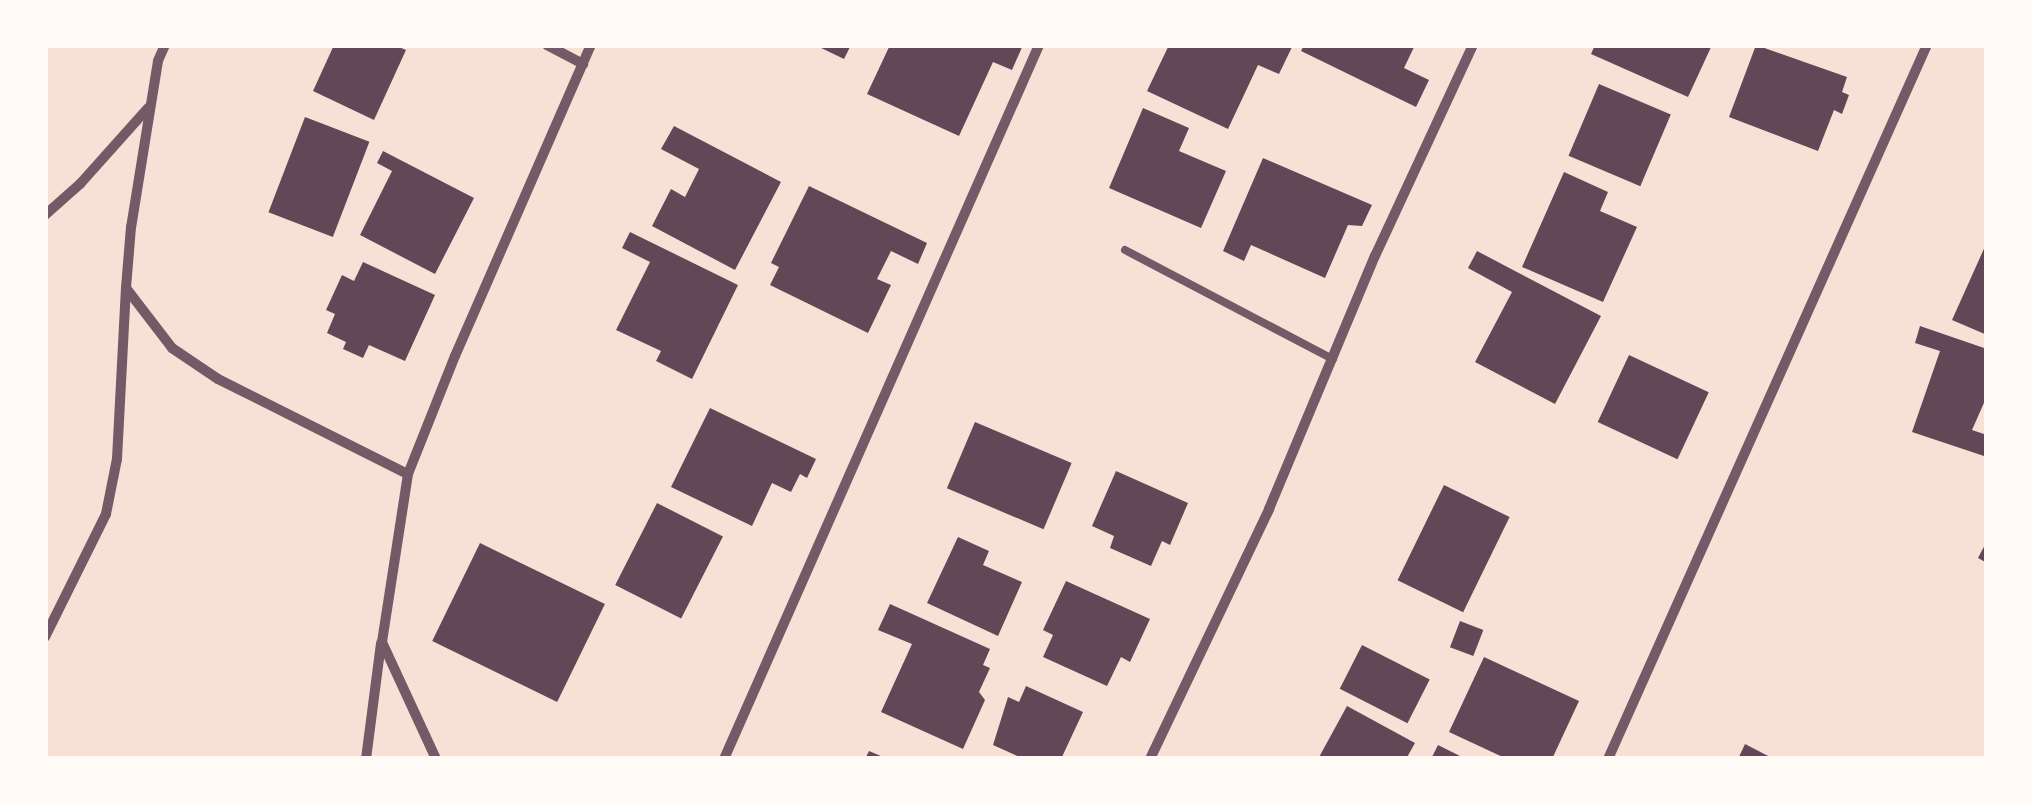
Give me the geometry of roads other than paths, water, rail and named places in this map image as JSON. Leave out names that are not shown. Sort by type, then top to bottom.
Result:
[{"type":"street","points":[[45,637],[106,514],[117,459],[126,288],[150,105],[165,45]]},
{"type":"street","points":[[547,45],[582,64]]},
{"type":"street","points":[[366,759],[408,474],[454,356],[592,45]]},
{"type":"street","points":[[724,759],[1038,45]]},
{"type":"street","points":[[1150,759],[1268,509],[1374,256],[1473,45]]},
{"type":"street","points":[[1608,759],[1927,45]]},
{"type":"street","points":[[45,215],[80,184],[150,105]]},
{"type":"street","points":[[126,288],[172,348],[218,379],[408,474]]},
{"type":"street","points":[[382,642],[436,759]]},
{"type":"lane","points":[[1126,250],[1332,359]]}]
